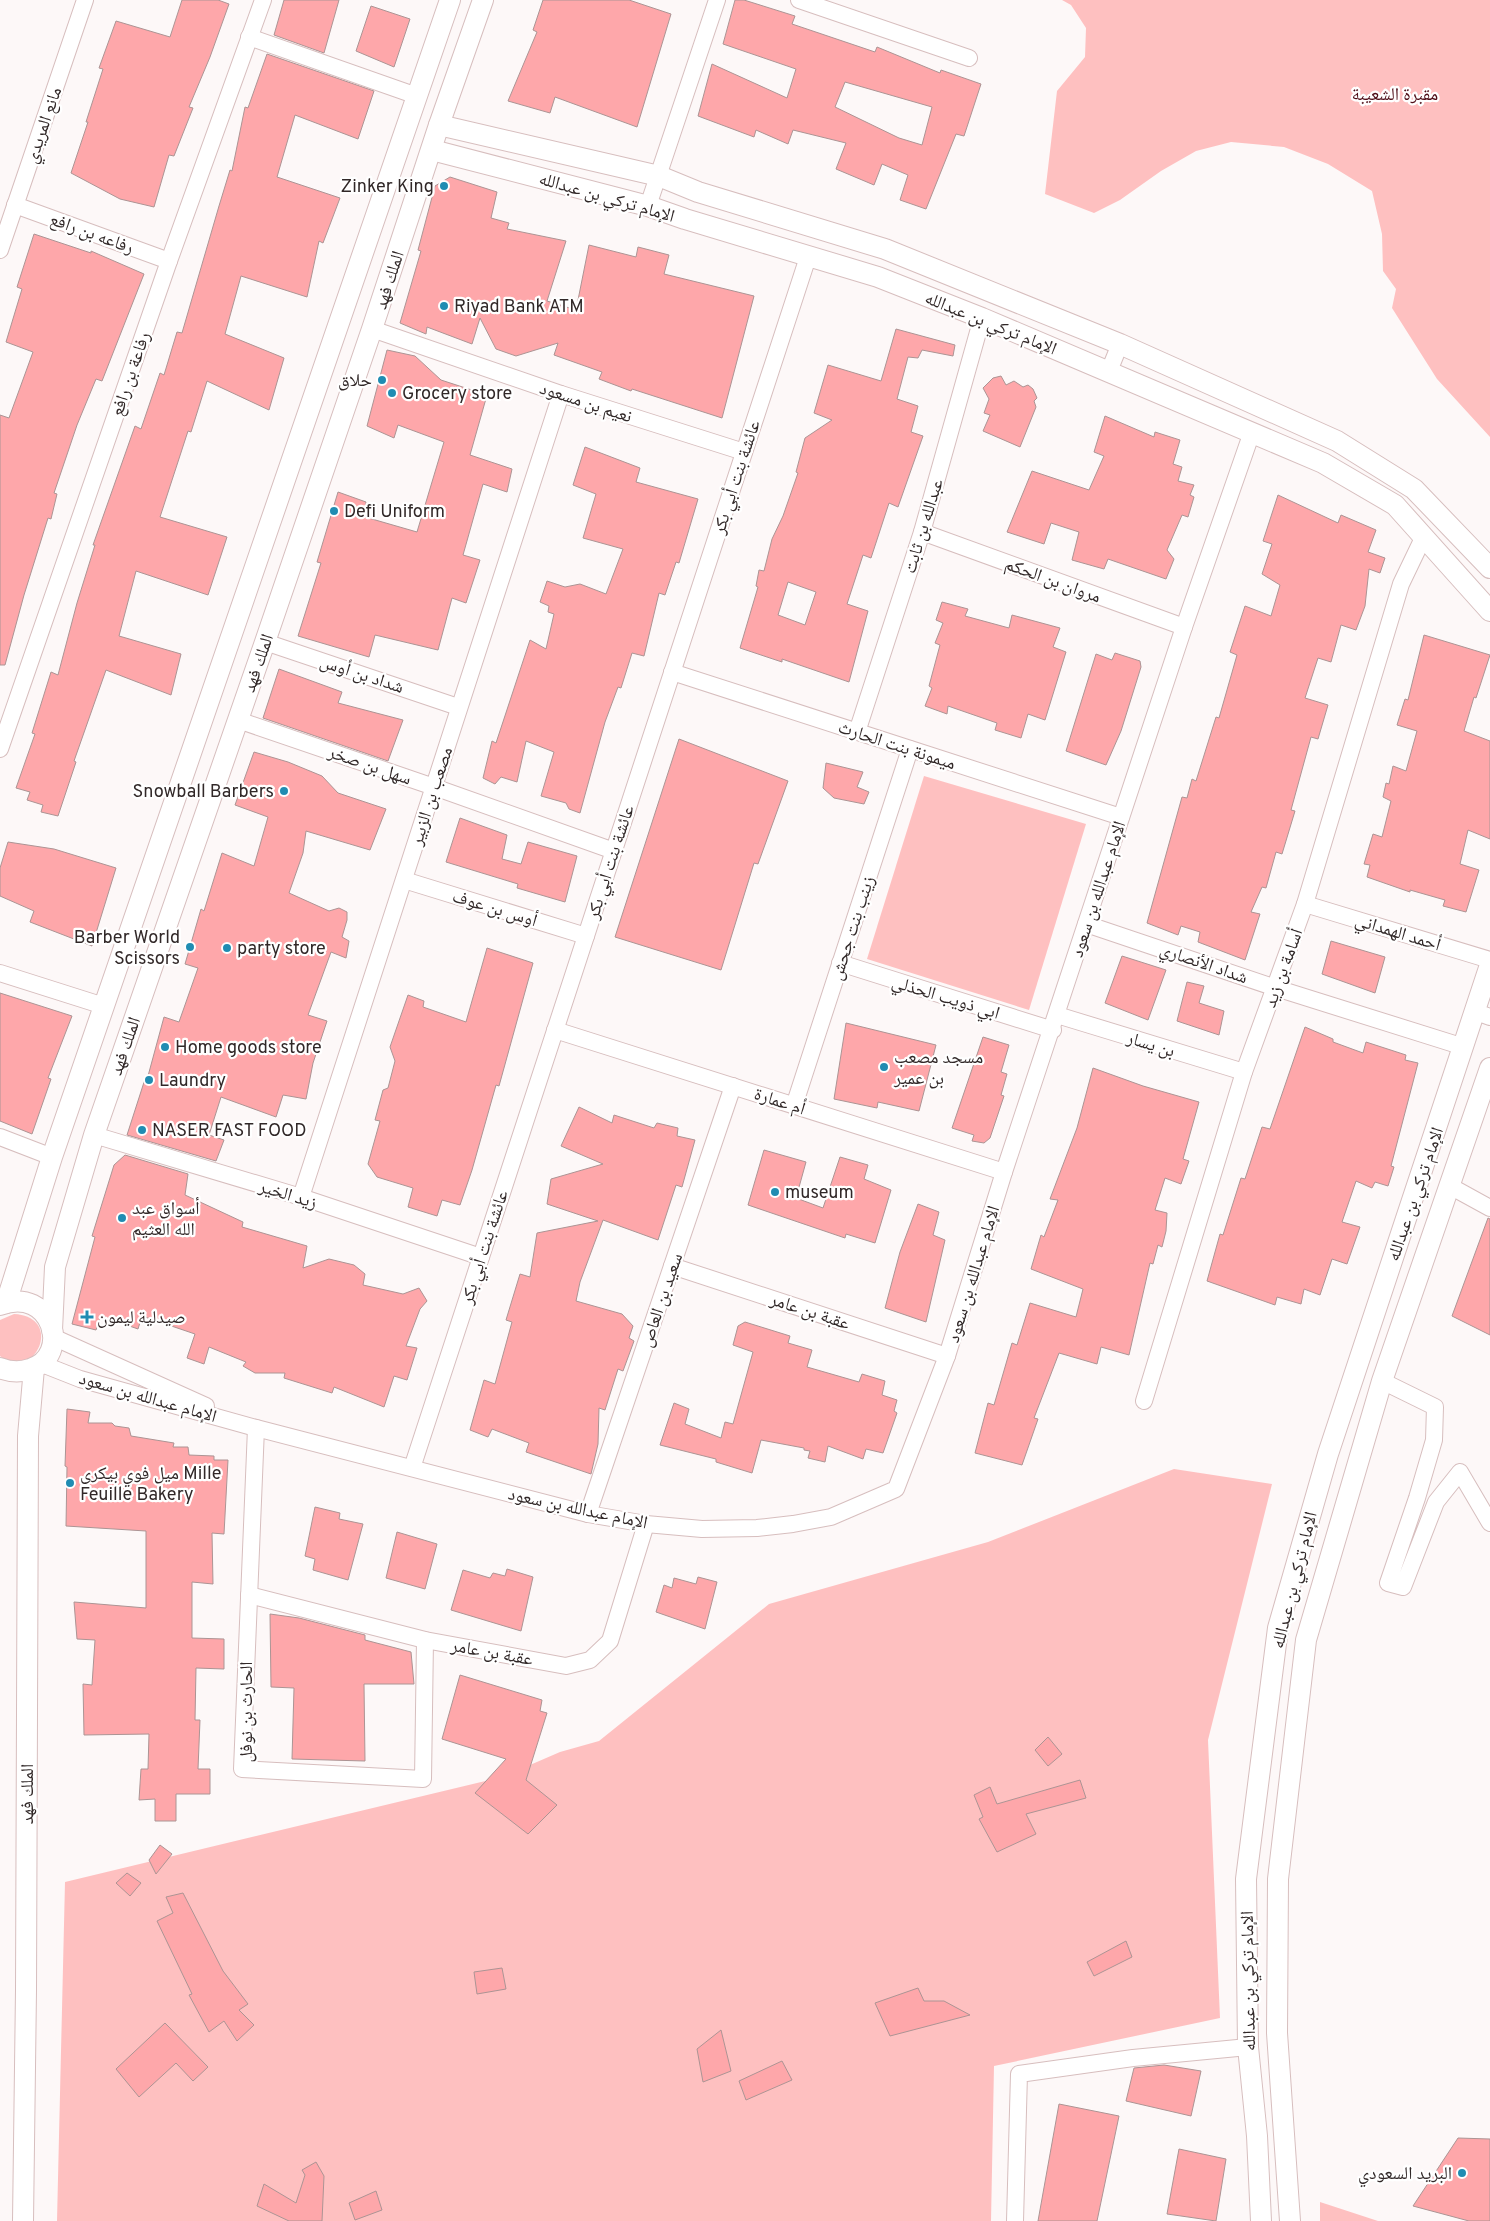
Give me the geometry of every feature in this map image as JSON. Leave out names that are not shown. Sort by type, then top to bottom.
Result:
[{"type":"street","name":"مانع المريدي","points":[[0,250],[85,0]]},
{"type":"street","name":"رفاعة بن رافع","points":[[0,749],[169,260],[263,0]]},
{"type":"street","name":"الملك فهد","points":[[2,1304],[450,0]]},
{"type":"street","name":"الملك فهد","points":[[23,2221],[26,1990],[28,1436],[38,1366],[52,1346],[55,1267],[94,1135],[372,329],[432,150],[438,125],[483,0]]},
{"type":"street","points":[[648,206],[717,0]]},
{"type":"street","points":[[799,0],[969,58]]},
{"type":"street","points":[[249,37],[417,96]]},
{"type":"street","name":"الإمام تركي بن عبدالله","points":[[438,125],[659,176],[698,192],[885,249],[1120,344],[1337,441],[1414,490],[1490,568]]},
{"type":"street","name":"الإمام تركي بن عبدالله","points":[[432,150],[648,206],[808,257],[878,277],[1109,371],[1323,463],[1395,505],[1490,612]]},
{"type":"street","name":"رفاعه بن رافع","points":[[15,205],[169,260]]},
{"type":"street","name":"عائشة بنت أبي بكر","points":[[412,1468],[808,257]]},
{"type":"street","name":"عبدالله بن ثابت","points":[[857,732],[922,532],[982,318]]},
{"type":"street","name":"نعيم بن مسعود","points":[[372,329],[562,394],[744,452]]},
{"type":"street","points":[[1109,371],[1120,344]]},
{"type":"street","name":"مصعب بن الزبير","points":[[300,1197],[434,787],[458,707],[562,394]]},
{"type":"street","name":"الإمام عبدالله بن سعود","points":[[38,1366],[256,1428],[588,1514],[646,1524],[702,1529],[757,1528],[793,1524],[830,1517],[896,1489],[947,1356],[1004,1172],[1121,817],[1252,432]]},
{"type":"street","name":"مروان بن الحكم","points":[[922,532],[1184,628]]},
{"type":"street","name":"أسامة بن زيد","points":[[1144,1401],[1244,1072],[1305,904],[1401,584],[1424,536]]},
{"type":"street","name":"شداد بن أوس","points":[[265,642],[458,707]]},
{"type":"street","name":"ميمونة بنت الحارث","points":[[672,672],[1121,817]]},
{"type":"street","name":"سهل بن صخر","points":[[238,720],[614,851]]},
{"type":"street","name":"زينب بنت جحش","points":[[794,1106],[910,749]]},
{"type":"street","name":"أوس بن عوف","points":[[404,880],[586,936]]},
{"type":"street","name":"أحمد الهمداني","points":[[1305,904],[1490,960]]},
{"type":"street","name":"شداد الأنصاري","points":[[1086,924],[1276,988],[1464,1047]]},
{"type":"street","name":"ابي ذويب الحذلي","points":[[840,963],[1055,1022]]},
{"type":"street","name":"الإمام تركي بن عبدالله","points":[[1261,2221],[1257,2136],[1248,2047],[1246,1879],[1278,1628],[1328,1454],[1464,1047],[1483,1015],[1490,965]]},
{"type":"street","points":[[0,973],[104,1006]]},
{"type":"street","name":"بن يسار","points":[[1055,1022],[1244,1072]]},
{"type":"street","name":"أم عمارة","points":[[555,1030],[1004,1172]]},
{"type":"street","name":"الإمام تركي بن عبدالله","points":[[1290,2221],[1277,2033],[1278,1879],[1306,1640],[1382,1381],[1448,1185],[1490,1068]]},
{"type":"street","name":"سعيد بن العاص","points":[[588,1514],[733,1086]]},
{"type":"street","name":"زيد الخير","points":[[94,1135],[300,1197],[481,1257]]},
{"type":"street","points":[[0,1137],[52,1157]]},
{"type":"street","points":[[1448,1185],[1490,1208]]},
{"type":"street","name":"عقبة بن عامر","points":[[672,1266],[947,1356]]},
{"type":"street","points":[[2,1304],[22,1301],[33,1304],[49,1320],[53,1333]]},
{"type":"street","name":"الإمام عبدالله بن سعود","points":[[53,1333],[256,1428]]},
{"type":"street","points":[[0,1368],[17,1372],[38,1366]]},
{"type":"street","points":[[1382,1381],[1434,1407],[1434,1440],[1417,1498],[1388,1583],[1403,1587],[1436,1502],[1460,1472],[1490,1523]]},
{"type":"street","name":"الحارث بن نوفل","points":[[256,1428],[242,1769],[423,1779],[426,1640]]},
{"type":"street","name":"عقبة بن عامر","points":[[248,1595],[426,1640],[566,1666],[590,1660],[610,1641],[646,1524]]},
{"type":"street","points":[[1015,2221],[1019,2074],[1134,2058],[1248,2047]]},
{"type":"green space","name":"مقبرة الشعيبة","points":[[1062,0],[1490,0],[1490,437],[1437,379],[1392,308],[1396,289],[1383,271],[1382,234],[1372,191],[1328,164],[1284,147],[1231,142],[1196,151],[1161,171],[1120,200],[1094,213],[1045,194],[1057,91],[1085,57],[1086,28],[1071,5]]},
{"type":"green space","points":[[924,776],[1086,824],[1029,1010],[867,959]]},
{"type":"green space","points":[[14,1314],[30,1318],[38,1326],[41,1336],[39,1347],[33,1356],[23,1362],[12,1363],[0,1356],[0,1320]]},
{"type":"green space","points":[[1174,1469],[1272,1484],[1208,1740],[1220,2018],[994,2066],[991,2221],[57,2221],[65,1882],[502,1777],[560,1752],[599,1741],[769,1604],[988,1542]]},
{"type":"green space","points":[[1320,2202],[1378,2221],[1320,2221]]},
{"type":"building","points":[[182,0],[218,0],[229,4],[189,107],[193,108],[174,156],[169,155],[154,207],[120,199],[71,173],[103,69],[99,68],[116,21],[170,37]]},
{"type":"building","points":[[284,0],[339,0],[324,53],[274,35]]},
{"type":"building","points":[[543,0],[629,0],[671,14],[637,127],[555,97],[550,113],[508,101],[537,32],[533,30]]},
{"type":"building","points":[[735,0],[744,0],[795,16],[792,24],[875,52],[877,47],[940,73],[941,70],[981,84],[964,136],[956,134],[926,209],[900,200],[908,175],[882,164],[874,185],[836,169],[846,143],[793,130],[788,144],[756,130],[754,137],[698,116],[712,64],[787,98],[796,69],[723,44]],"holes":[[[845,82],[932,107],[922,145],[899,138],[835,107]]]},
{"type":"building","points":[[371,6],[410,19],[394,67],[356,51]]},
{"type":"building","points":[[267,54],[374,91],[358,139],[295,115],[277,177],[340,198],[323,243],[319,241],[307,297],[241,276],[225,334],[284,358],[269,410],[207,381],[191,432],[188,431],[160,517],[227,537],[208,595],[136,571],[119,636],[181,654],[171,695],[106,670],[74,761],[76,762],[58,816],[41,812],[43,805],[27,800],[30,792],[16,788],[35,734],[32,733],[51,672],[58,675],[95,545],[93,545],[135,426],[141,429],[160,373],[164,375],[177,332],[182,333],[230,170],[232,171],[245,107],[248,108]]},
{"type":"building","points":[[450,177],[497,192],[491,218],[509,223],[507,229],[566,241],[547,301],[576,310],[589,245],[636,257],[638,247],[669,255],[664,274],[754,296],[722,418],[632,389],[631,391],[599,379],[602,372],[554,355],[558,343],[516,356],[496,349],[480,318],[472,344],[427,327],[426,334],[400,323],[421,251],[418,250],[435,186]]},
{"type":"building","points":[[34,234],[91,253],[91,251],[144,274],[102,381],[96,379],[77,425],[54,493],[57,494],[51,519],[48,518],[5,665],[0,665],[0,415],[9,418],[33,352],[6,342],[22,289],[17,287]]},
{"type":"building","points":[[896,329],[955,345],[953,356],[922,350],[918,358],[908,357],[897,399],[918,406],[911,432],[923,436],[898,507],[889,503],[871,558],[863,555],[847,604],[868,611],[849,682],[782,659],[782,662],[740,648],[758,587],[756,586],[759,570],[764,571],[772,539],[783,516],[798,473],[796,472],[805,438],[832,420],[814,413],[828,365],[881,381]],"holes":[[[788,582],[816,592],[805,625],[778,615]]]},
{"type":"building","points":[[387,350],[415,356],[441,380],[487,395],[470,455],[512,469],[507,492],[483,484],[463,555],[480,560],[466,603],[452,598],[438,650],[375,635],[369,657],[298,636],[321,563],[317,562],[338,492],[366,502],[365,517],[417,532],[444,442],[398,425],[394,438],[367,426]]},
{"type":"building","points":[[1001,376],[1006,385],[1014,381],[1023,387],[1028,385],[1033,389],[1037,398],[1034,401],[1036,407],[1020,447],[983,431],[990,415],[984,413],[989,399],[983,388],[993,378]]},
{"type":"building","points":[[1105,416],[1154,437],[1155,432],[1180,440],[1173,464],[1182,467],[1178,481],[1194,485],[1190,495],[1194,497],[1188,517],[1182,515],[1167,550],[1174,559],[1166,579],[1108,559],[1104,569],[1072,560],[1079,532],[1051,523],[1044,544],[1007,532],[1032,471],[1089,490],[1104,456],[1094,452]]},
{"type":"building","points":[[585,447],[640,468],[636,482],[698,499],[679,563],[676,562],[665,595],[659,593],[644,656],[632,653],[621,688],[618,687],[605,722],[580,813],[569,809],[566,803],[541,796],[554,752],[526,741],[517,782],[501,777],[495,784],[483,778],[492,741],[496,743],[530,640],[546,649],[554,614],[548,612],[549,606],[540,602],[547,581],[565,587],[580,584],[606,594],[623,549],[583,538],[596,494],[573,485]]},
{"type":"building","points":[[1278,495],[1338,523],[1341,515],[1376,530],[1368,552],[1385,558],[1380,573],[1369,569],[1365,606],[1356,630],[1341,625],[1331,662],[1318,658],[1305,698],[1328,705],[1318,739],[1311,737],[1291,810],[1295,811],[1282,854],[1276,852],[1266,888],[1262,887],[1251,912],[1260,914],[1245,960],[1198,942],[1200,932],[1181,926],[1178,935],[1147,923],[1182,797],[1187,798],[1192,779],[1196,781],[1216,717],[1219,718],[1237,655],[1230,652],[1245,606],[1271,616],[1280,585],[1262,574],[1272,544],[1263,541]]},
{"type":"building","points":[[942,602],[968,609],[965,616],[1009,628],[1012,615],[1060,628],[1053,647],[1066,652],[1045,720],[1028,714],[1021,738],[995,730],[997,723],[948,706],[947,714],[925,706],[932,688],[929,686],[940,645],[935,643],[943,623],[936,620]]},
{"type":"building","points":[[1424,635],[1490,655],[1476,698],[1474,697],[1464,731],[1490,741],[1490,839],[1468,830],[1460,864],[1479,870],[1466,912],[1443,906],[1445,900],[1410,890],[1410,892],[1367,877],[1370,865],[1364,864],[1373,834],[1382,837],[1391,801],[1383,797],[1386,783],[1389,784],[1393,766],[1406,771],[1417,731],[1397,725],[1405,699],[1408,700]]},
{"type":"building","points":[[1115,653],[1140,661],[1141,667],[1121,731],[1106,765],[1066,751],[1096,654],[1112,660]]},
{"type":"building","points":[[279,669],[342,692],[338,703],[403,720],[388,761],[263,718]]},
{"type":"building","points":[[679,739],[788,781],[758,864],[754,863],[721,970],[615,937]]},
{"type":"building","points":[[254,752],[288,762],[322,776],[338,793],[386,809],[370,850],[306,831],[303,853],[289,893],[329,911],[339,908],[347,912],[347,920],[342,937],[349,941],[346,958],[331,952],[308,1015],[327,1021],[313,1063],[306,1099],[283,1095],[276,1117],[221,1097],[209,1135],[224,1140],[216,1161],[127,1135],[146,1076],[148,1076],[164,1017],[179,1022],[198,968],[185,964],[201,909],[204,911],[222,853],[254,866],[268,817],[235,805]]},
{"type":"building","points":[[826,763],[863,772],[857,787],[869,792],[864,804],[834,798],[823,788]]},
{"type":"building","points":[[460,818],[507,835],[502,859],[521,864],[528,842],[577,856],[565,902],[517,888],[518,884],[446,862]]},
{"type":"building","points":[[8,842],[54,849],[116,868],[92,946],[30,922],[34,911],[0,896],[0,868]]},
{"type":"building","points":[[1331,941],[1385,957],[1375,993],[1322,974]]},
{"type":"building","points":[[487,948],[533,963],[499,1086],[496,1085],[460,1205],[442,1200],[437,1216],[408,1207],[413,1188],[377,1177],[368,1164],[380,1121],[375,1120],[383,1090],[388,1088],[395,1061],[390,1047],[408,995],[424,1001],[423,1007],[466,1022]]},
{"type":"building","points":[[1122,956],[1166,970],[1148,1020],[1105,1003]]},
{"type":"building","points":[[1187,982],[1204,986],[1199,1003],[1224,1011],[1219,1035],[1177,1021]]},
{"type":"building","points":[[0,993],[72,1016],[48,1078],[51,1079],[32,1134],[0,1121]]},
{"type":"building","name":"مسجد مصعب بن عمير","points":[[846,1023],[936,1045],[919,1111],[878,1102],[877,1108],[834,1099]]},
{"type":"building","points":[[1305,1027],[1333,1039],[1333,1042],[1363,1053],[1366,1042],[1406,1055],[1405,1060],[1418,1063],[1391,1166],[1394,1167],[1388,1186],[1375,1182],[1372,1188],[1356,1181],[1342,1222],[1360,1227],[1347,1264],[1332,1259],[1320,1295],[1304,1289],[1301,1304],[1277,1297],[1275,1305],[1207,1281],[1220,1234],[1223,1235],[1241,1178],[1245,1179],[1262,1127],[1270,1129]]},
{"type":"building","points":[[983,1037],[1009,1045],[1001,1072],[1007,1074],[1001,1095],[1004,1096],[990,1138],[984,1143],[972,1141],[974,1135],[952,1128]]},
{"type":"building","points":[[1093,1068],[1143,1086],[1199,1102],[1183,1159],[1189,1161],[1181,1184],[1165,1178],[1155,1210],[1167,1213],[1166,1231],[1162,1247],[1158,1245],[1153,1264],[1150,1263],[1129,1355],[1101,1347],[1097,1364],[1059,1353],[1034,1418],[1038,1419],[1022,1465],[975,1453],[988,1403],[994,1405],[1012,1343],[1017,1345],[1030,1303],[1076,1317],[1083,1289],[1031,1269],[1041,1235],[1044,1237],[1058,1200],[1050,1199],[1077,1128]]},
{"type":"building","points":[[579,1107],[612,1123],[614,1115],[654,1128],[657,1123],[678,1128],[677,1136],[695,1140],[682,1187],[676,1185],[658,1240],[603,1220],[580,1282],[576,1301],[622,1314],[633,1326],[629,1338],[634,1341],[623,1371],[618,1369],[605,1410],[599,1408],[598,1444],[591,1474],[526,1452],[529,1443],[492,1429],[488,1437],[470,1430],[484,1380],[495,1384],[512,1322],[506,1320],[520,1274],[530,1277],[537,1233],[598,1221],[547,1204],[551,1179],[603,1164],[561,1146]]},
{"type":"building","name":"museum","points":[[764,1150],[806,1162],[796,1198],[823,1208],[840,1157],[868,1165],[864,1179],[891,1190],[875,1243],[846,1234],[845,1238],[748,1205]]},
{"type":"building","points":[[125,1155],[188,1174],[185,1195],[243,1222],[242,1227],[307,1246],[303,1268],[329,1259],[354,1265],[365,1274],[363,1285],[403,1294],[419,1288],[427,1301],[420,1309],[406,1346],[417,1348],[407,1380],[394,1376],[384,1407],[334,1387],[332,1393],[284,1378],[285,1373],[255,1373],[243,1366],[246,1362],[209,1347],[204,1364],[187,1358],[195,1334],[142,1316],[138,1329],[101,1316],[96,1330],[72,1324],[95,1237],[92,1236],[114,1165]]},
{"type":"building","points":[[918,1204],[939,1212],[933,1235],[945,1240],[926,1322],[885,1308],[900,1252]]},
{"type":"building","points":[[1488,1218],[1490,1219],[1490,1335],[1452,1316]]},
{"type":"building","points":[[745,1322],[790,1336],[788,1343],[812,1350],[807,1367],[859,1382],[862,1374],[885,1381],[882,1395],[897,1400],[894,1411],[897,1413],[883,1453],[866,1449],[863,1459],[828,1446],[825,1462],[808,1458],[810,1451],[804,1450],[804,1448],[761,1440],[752,1473],[716,1462],[716,1459],[660,1445],[674,1403],[689,1409],[685,1424],[721,1438],[725,1422],[733,1424],[753,1352],[733,1345],[738,1326]]},
{"type":"building","points":[[67,1409],[90,1412],[88,1423],[112,1423],[115,1426],[129,1428],[131,1436],[174,1443],[173,1447],[188,1447],[189,1455],[214,1456],[214,1460],[228,1460],[224,1534],[212,1533],[213,1584],[192,1582],[192,1638],[224,1639],[224,1669],[196,1668],[195,1720],[200,1720],[198,1769],[210,1769],[210,1794],[176,1794],[176,1821],[155,1821],[155,1799],[139,1800],[141,1769],[148,1769],[149,1734],[84,1735],[83,1684],[92,1685],[95,1640],[77,1639],[74,1602],[146,1608],[146,1531],[66,1526],[67,1467],[65,1466]]},
{"type":"building","points":[[315,1507],[340,1513],[339,1519],[363,1524],[348,1580],[313,1570],[315,1559],[305,1556]]},
{"type":"building","points":[[397,1532],[437,1544],[425,1589],[386,1578]]},
{"type":"building","points":[[507,1569],[533,1577],[521,1631],[451,1610],[463,1570],[490,1578],[493,1573],[505,1576]]},
{"type":"building","points":[[698,1577],[717,1582],[705,1629],[656,1612],[664,1585],[672,1588],[674,1578],[696,1584]]},
{"type":"building","points":[[270,1614],[299,1618],[365,1635],[365,1640],[411,1652],[414,1684],[364,1684],[365,1761],[292,1759],[294,1688],[271,1687]]},
{"type":"building","points":[[460,1675],[542,1700],[540,1711],[547,1713],[526,1780],[557,1805],[528,1834],[475,1793],[506,1759],[442,1739]]},
{"type":"building","points":[[1048,1737],[1062,1754],[1048,1766],[1035,1750]]},
{"type":"building","points":[[1080,1780],[1086,1798],[1026,1814],[1036,1834],[997,1852],[979,1819],[983,1817],[974,1795],[990,1787],[997,1804]]},
{"type":"building","points":[[160,1845],[172,1854],[156,1874],[149,1860]]},
{"type":"building","points":[[127,1873],[141,1883],[130,1896],[116,1883]]},
{"type":"building","points":[[183,1893],[223,1971],[248,2004],[239,2010],[254,2025],[237,2041],[224,2021],[209,2032],[189,1995],[192,1994],[157,1921],[173,1913],[166,1897]]},
{"type":"building","points":[[1126,1941],[1132,1957],[1094,1976],[1087,1962]]},
{"type":"building","points":[[502,1968],[506,1989],[477,1994],[474,1972]]},
{"type":"building","points":[[918,1988],[924,2001],[944,2001],[970,2015],[890,2036],[875,2003]]},
{"type":"building","points":[[165,2023],[208,2067],[193,2081],[176,2063],[139,2097],[116,2069]]},
{"type":"building","points":[[721,2030],[731,2071],[703,2082],[697,2049]]},
{"type":"building","points":[[782,2061],[792,2080],[746,2100],[739,2081]]},
{"type":"building","points":[[1164,2065],[1201,2071],[1191,2116],[1126,2101],[1134,2068]]},
{"type":"building","points":[[1059,2104],[1119,2116],[1097,2221],[1038,2221]]},
{"type":"building","name":"البريد السعودي","points":[[1458,2138],[1490,2139],[1490,2221],[1469,2221],[1413,2206]]},
{"type":"building","points":[[1179,2149],[1226,2159],[1216,2221],[1167,2214]]},
{"type":"building","points":[[316,2162],[324,2176],[322,2221],[289,2221],[257,2206],[264,2184],[296,2203],[305,2175],[302,2170]]},
{"type":"building","points":[[376,2191],[382,2210],[355,2220],[349,2203]]},
{"type":"place","name":"Zinker King","points":[[444,186]]},
{"type":"place","name":"Riyad Bank ATM","points":[[444,306]]},
{"type":"place","name":"حلاق","points":[[382,380]]},
{"type":"place","name":"Grocery store","points":[[392,393]]},
{"type":"place","name":"Defi Uniform","points":[[334,511]]},
{"type":"place","name":"Snowball Barbers","points":[[284,791]]},
{"type":"place","name":"Barber World Scissors","points":[[190,947]]},
{"type":"place","name":"party store","points":[[227,948]]},
{"type":"place","name":"Home goods store","points":[[165,1047]]},
{"type":"place","name":"مسجد مصعب بن عمير","points":[[884,1067]]},
{"type":"place","name":"Laundry","points":[[149,1080]]},
{"type":"place","name":"NASER FAST FOOD","points":[[142,1130]]},
{"type":"place","name":"museum","points":[[775,1192]]},
{"type":"place","name":"أسواق عبد الله العثيم","points":[[122,1218]]},
{"type":"place","name":"صيدلية ليمون","points":[[87,1317]]},
{"type":"place","name":"ميل فوي بيكري Mille Feuille Bakery","points":[[70,1483]]},
{"type":"place","name":"البريد السعودي","points":[[1462,2173]]}]
